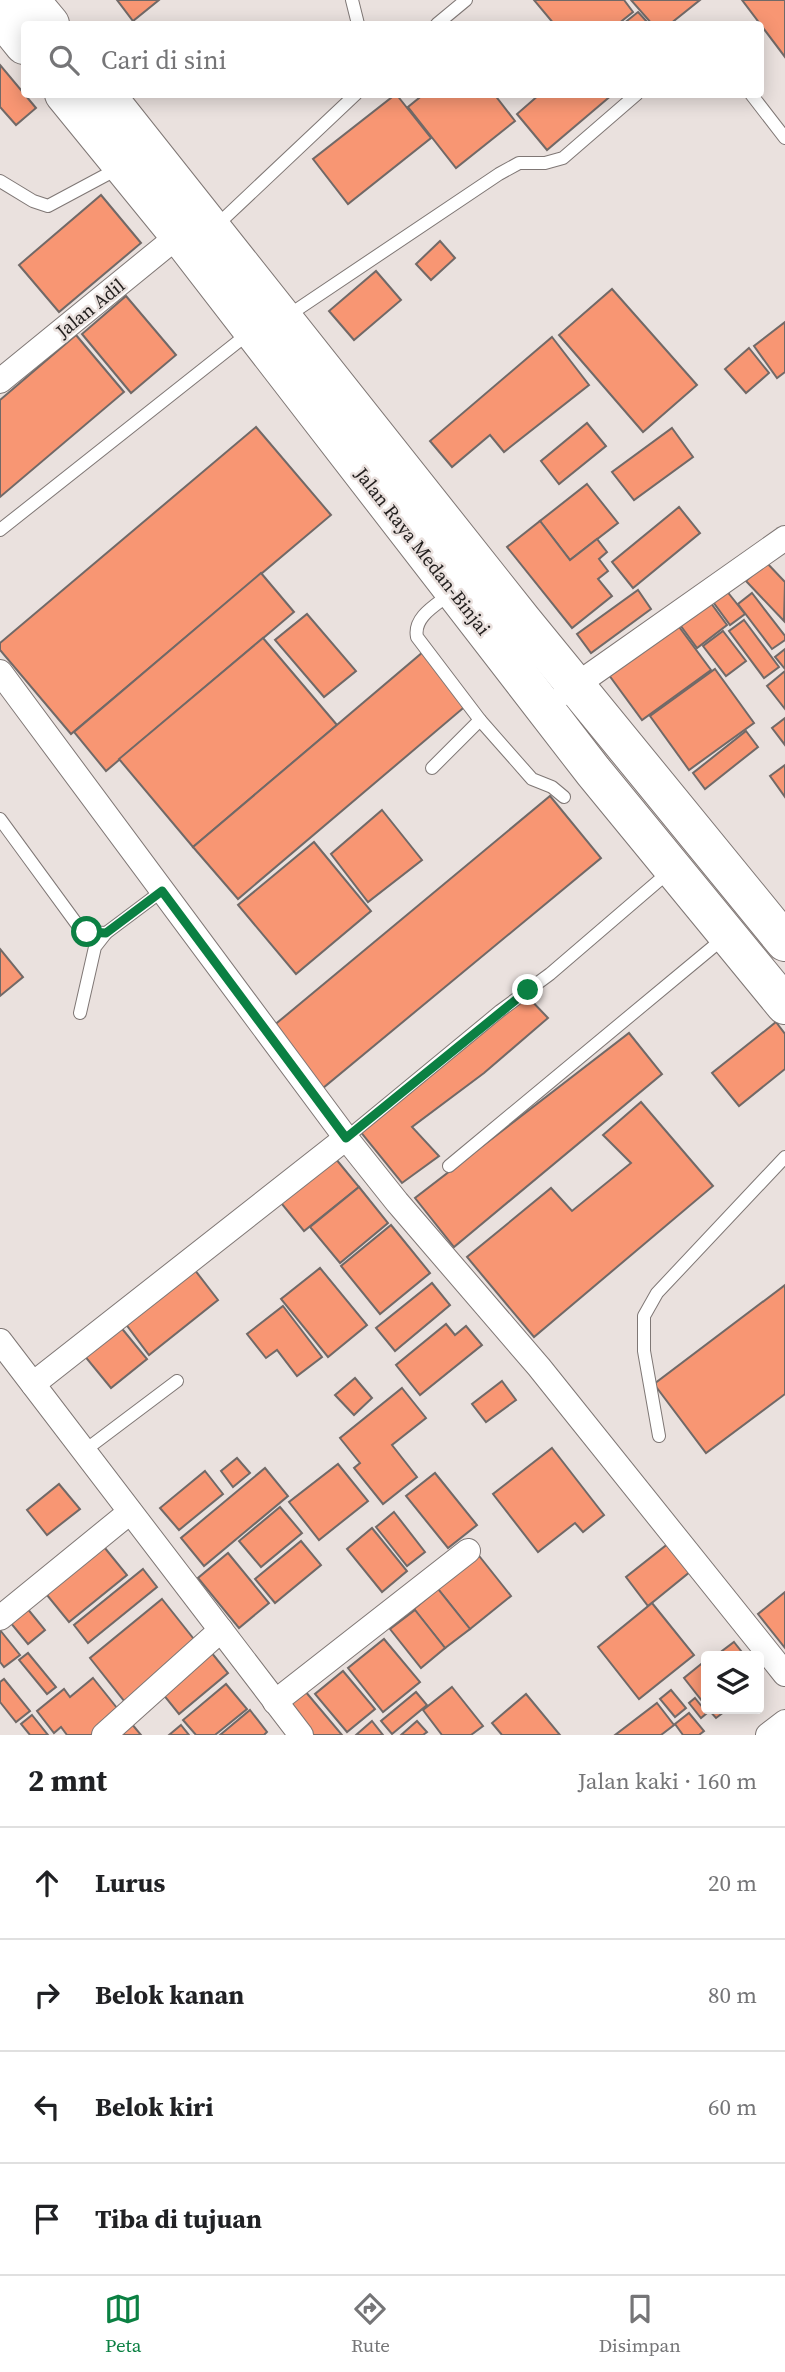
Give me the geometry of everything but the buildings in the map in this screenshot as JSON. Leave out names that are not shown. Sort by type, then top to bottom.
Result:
[{"type":"highway","points":[[30,0],[48,21]]},
{"type":"highway","points":[[0,15],[21,41]]},
{"type":"highway","name":"Jalan Raya Medan-Binjai","points":[[67,98],[122,166],[195,233]]},
{"type":"highway","name":"Jalan Raya Medan-Binjai","points":[[108,98],[195,233],[268,325],[576,685],[785,942]]},
{"type":"highway","name":"Jalan Raya Medan-Binjai","points":[[268,325],[453,591],[684,883],[785,1005]]},
{"type":"highway","points":[[684,883],[727,872]]},
{"type":"street","name":"Jalan Adil","points":[[0,381],[195,233]]},
{"type":"street","points":[[545,709],[785,538]]},
{"type":"street","points":[[0,672],[346,1138],[397,1202],[539,1367],[785,1674]]},
{"type":"street","points":[[33,1384],[346,1138]]},
{"type":"street","points":[[1,1346],[33,1384],[301,1735]]},
{"type":"street","points":[[0,1618],[130,1512]]},
{"type":"street","points":[[275,1702],[468,1551]]},
{"type":"street","points":[[104,1735],[221,1630]]},
{"type":"street","points":[[768,1735],[785,1722]]},
{"type":"lane","points":[[352,0],[357,21]]},
{"type":"lane","points":[[441,21],[466,0]]},
{"type":"lane","points":[[195,233],[351,98]]},
{"type":"lane","points":[[0,530],[268,325],[499,174],[519,163],[545,163],[563,158],[632,98]]},
{"type":"lane","points":[[754,98],[785,138]]},
{"type":"lane","points":[[0,181],[33,201],[48,206],[122,166]]},
{"type":"lane","points":[[453,591],[421,617],[415,629],[417,637],[480,720],[532,779],[552,787],[564,797]]},
{"type":"lane","points":[[432,768],[480,720]]},
{"type":"lane","points":[[0,818],[79,927],[87,932],[106,933]]},
{"type":"lane","points":[[346,1138],[500,1011],[684,883]]},
{"type":"lane","points":[[80,1013],[95,947],[106,933],[162,891]]},
{"type":"lane","points":[[449,1166],[728,935]]},
{"type":"lane","points":[[659,1436],[644,1351],[644,1315],[657,1293],[785,1157]]},
{"type":"lane","points":[[84,1451],[177,1381]]},
{"type":"route","points":[[87,932],[106,933],[162,891],[346,1138],[528,990]]}]
